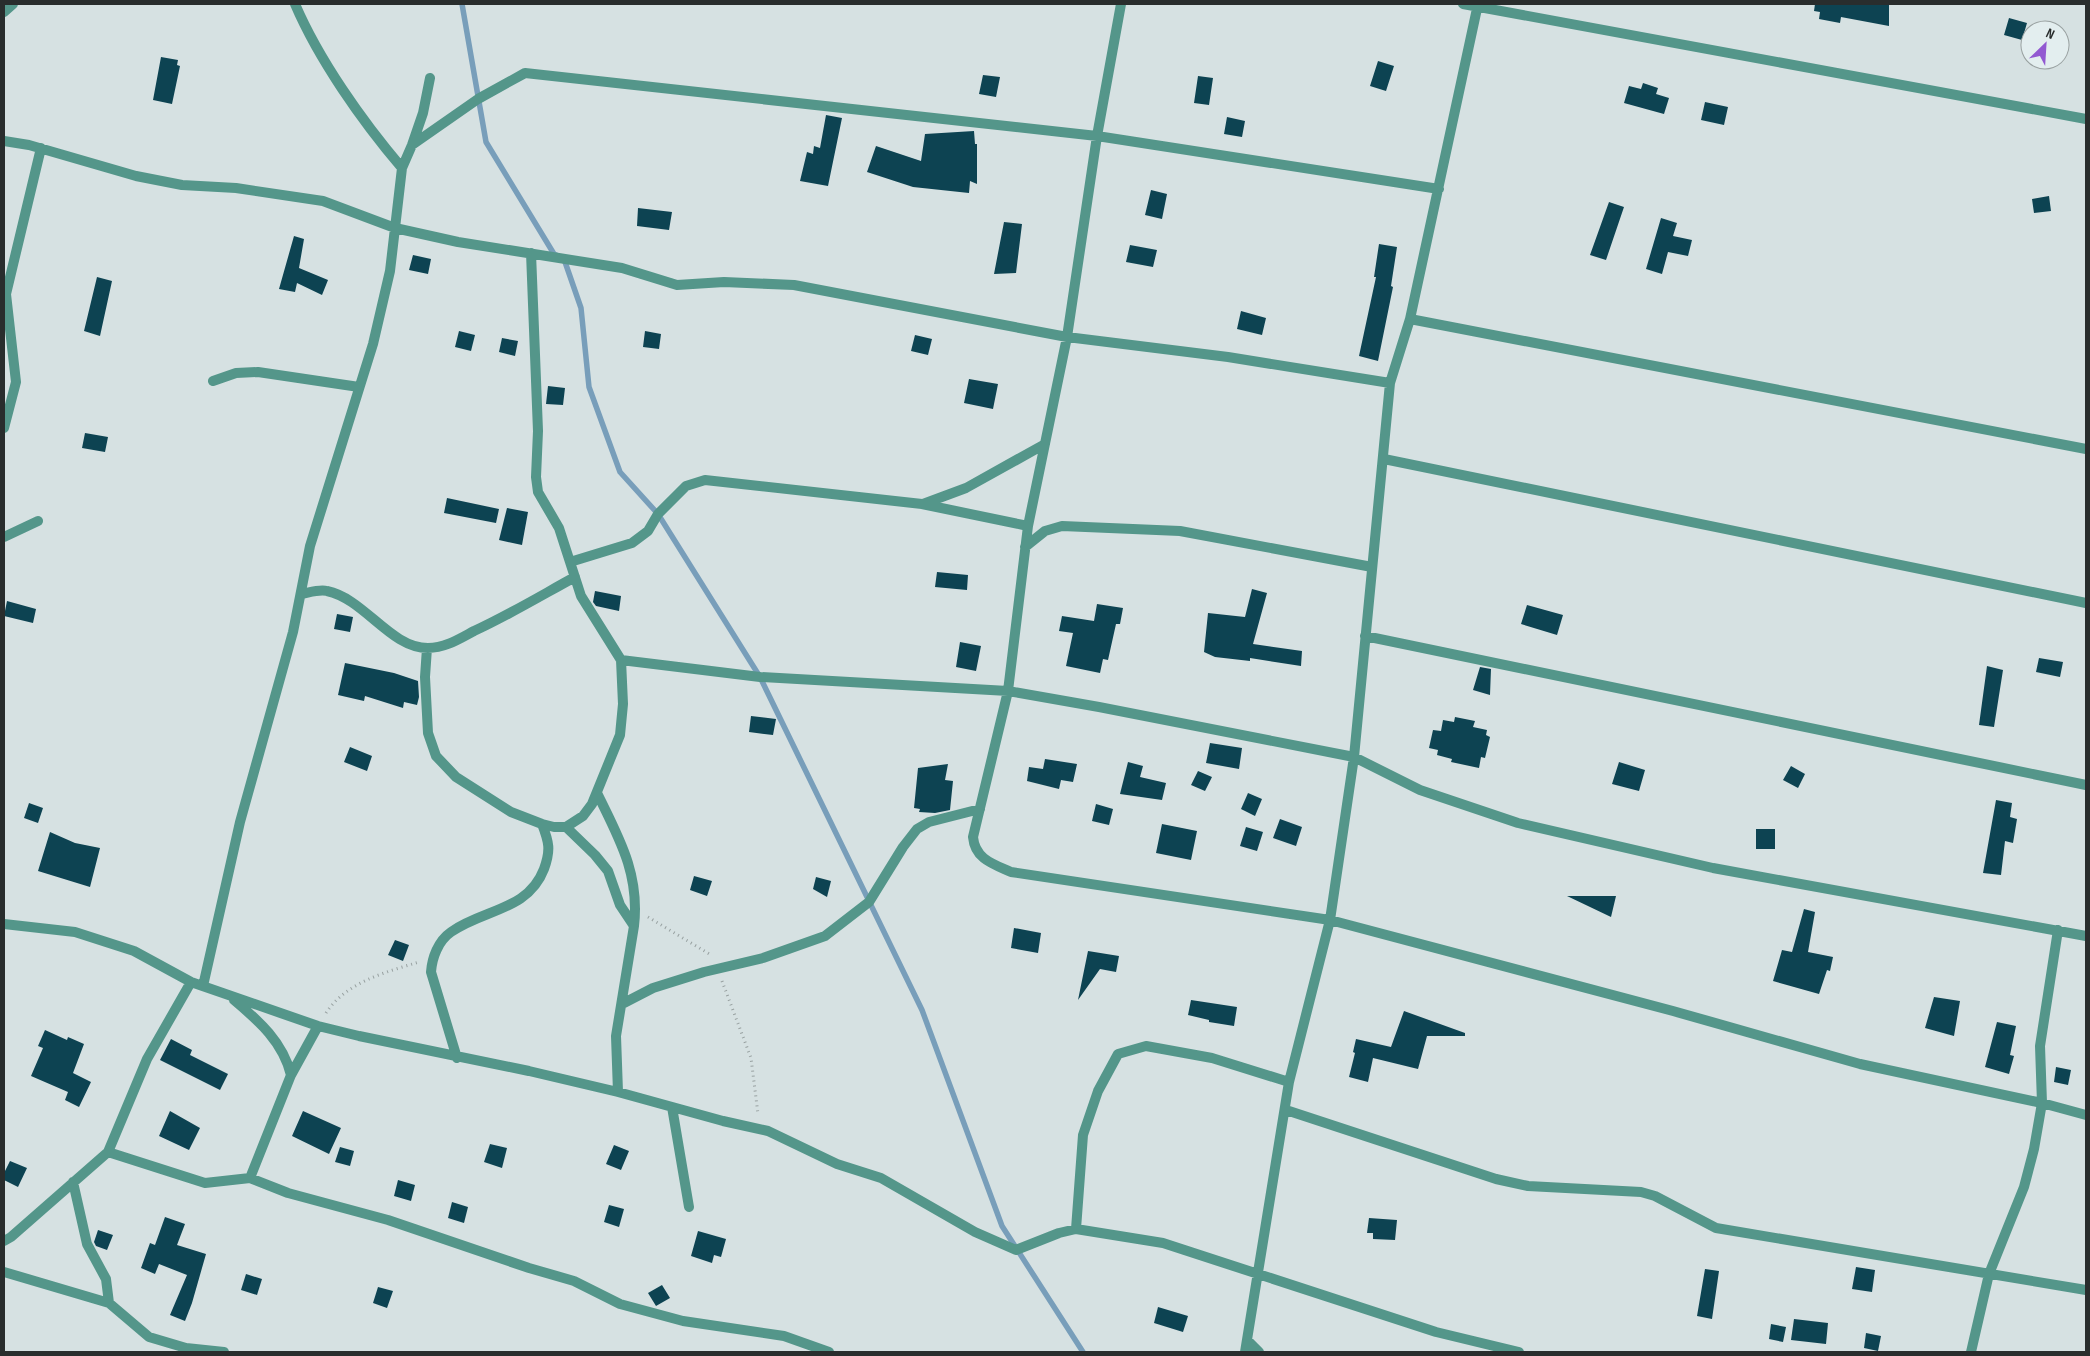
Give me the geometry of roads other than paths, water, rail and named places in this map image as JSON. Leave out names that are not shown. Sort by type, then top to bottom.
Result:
[{"type":"street","points":[[4,12],[13,4]]},
{"type":"street","points":[[295,4],[348,97],[371,132],[402,168]]},
{"type":"street","points":[[1121,4],[1097,136],[1067,337],[1028,526],[1008,691],[973,837],[974,846],[984,860],[1011,872],[1330,920],[1673,1011],[1860,1064],[2086,1114]]},
{"type":"street","points":[[1463,4],[1477,5],[2086,118]]},
{"type":"street","points":[[1246,1352],[1289,1082],[1330,920],[1354,757],[1390,384],[1410,319],[1477,5]]},
{"type":"street","points":[[412,145],[478,99],[525,73],[1097,136],[1439,189]]},
{"type":"street","points":[[203,986],[240,822],[293,632],[310,546],[373,344],[390,271],[402,168],[423,113],[430,78]]},
{"type":"street","points":[[4,141],[29,145],[145,178],[182,185],[236,188],[323,201],[395,228],[458,242],[622,268],[677,285],[724,282],[794,284],[1067,337],[1228,357],[1390,384]]},
{"type":"street","points":[[4,428],[16,382],[6,294],[41,148]]},
{"type":"street","points":[[531,253],[538,431],[536,476],[538,492],[559,528],[581,596],[621,660],[623,704],[620,735],[592,804],[583,816],[566,827]]},
{"type":"street","points":[[1410,319],[2086,449]]},
{"type":"street","points":[[213,381],[236,373],[258,372],[359,387]]},
{"type":"street","points":[[922,504],[966,488],[1045,444]]},
{"type":"street","points":[[1384,459],[2086,603]]},
{"type":"street","points":[[570,562],[632,543],[648,532],[658,514],[686,486],[705,480],[922,504],[1028,526]]},
{"type":"street","points":[[4,537],[38,521]]},
{"type":"street","points":[[1025,547],[1045,531],[1062,526],[1180,531],[1372,567]]},
{"type":"street","points":[[301,594],[325,590],[346,597],[401,639],[414,646],[427,648],[442,647],[498,620],[575,577]]},
{"type":"street","points":[[1366,636],[2086,785]]},
{"type":"street","points":[[427,648],[425,677],[428,733],[436,756],[456,777],[511,812],[542,824],[566,827],[595,855],[608,872],[620,905],[634,926]]},
{"type":"street","points":[[621,660],[760,677],[1008,691],[1354,757],[1420,790],[1518,823],[1713,868],[2086,936]]},
{"type":"street","points":[[597,793],[620,838],[630,864],[635,888],[636,910],[634,926],[616,1036],[618,1092]]},
{"type":"street","points":[[622,1004],[652,988],[704,972],[763,958],[826,936],[869,902],[903,846],[917,829],[929,822],[980,809]]},
{"type":"street","points":[[457,1058],[431,972],[432,958],[450,932],[506,907],[527,894],[539,882],[550,845],[542,824]]},
{"type":"street","points":[[4,924],[75,932],[134,951],[190,982],[318,1026],[457,1058],[529,1071],[768,1131],[837,1164],[881,1178],[974,1232],[1016,1250],[1059,1233],[1076,1230],[1163,1243],[1436,1332],[1519,1352]]},
{"type":"street","points":[[1971,1352],[1989,1274],[2024,1187],[2034,1149],[2042,1103],[2040,1046],[2058,930]]},
{"type":"street","points":[[4,1241],[11,1237],[108,1152],[146,1059],[190,982]]},
{"type":"street","points":[[230,996],[265,1026],[288,1063],[291,1075]]},
{"type":"street","points":[[250,1178],[291,1075],[318,1026]]},
{"type":"street","points":[[1076,1230],[1083,1135],[1098,1091],[1118,1054],[1146,1046],[1212,1058],[1289,1082]]},
{"type":"street","points":[[672,1107],[689,1207]]},
{"type":"street","points":[[1286,1110],[1496,1179],[1528,1186],[1641,1192],[1655,1196],[1716,1228],[2086,1290]]},
{"type":"street","points":[[108,1152],[205,1183],[250,1178],[288,1193],[388,1220],[574,1281],[620,1304],[683,1321],[784,1336],[829,1352]]},
{"type":"street","points":[[73,1182],[87,1244],[106,1279],[109,1303]]},
{"type":"street","points":[[4,1272],[109,1303],[150,1337],[186,1350],[224,1352]]},
{"type":"street","points":[[1247,1340],[1259,1352]]},
{"type":"waterway","points":[[462,4],[486,142],[554,254],[564,259],[581,308],[589,387],[620,472],[658,514],[760,677],[922,1010],[1002,1226],[1083,1352]]}]
